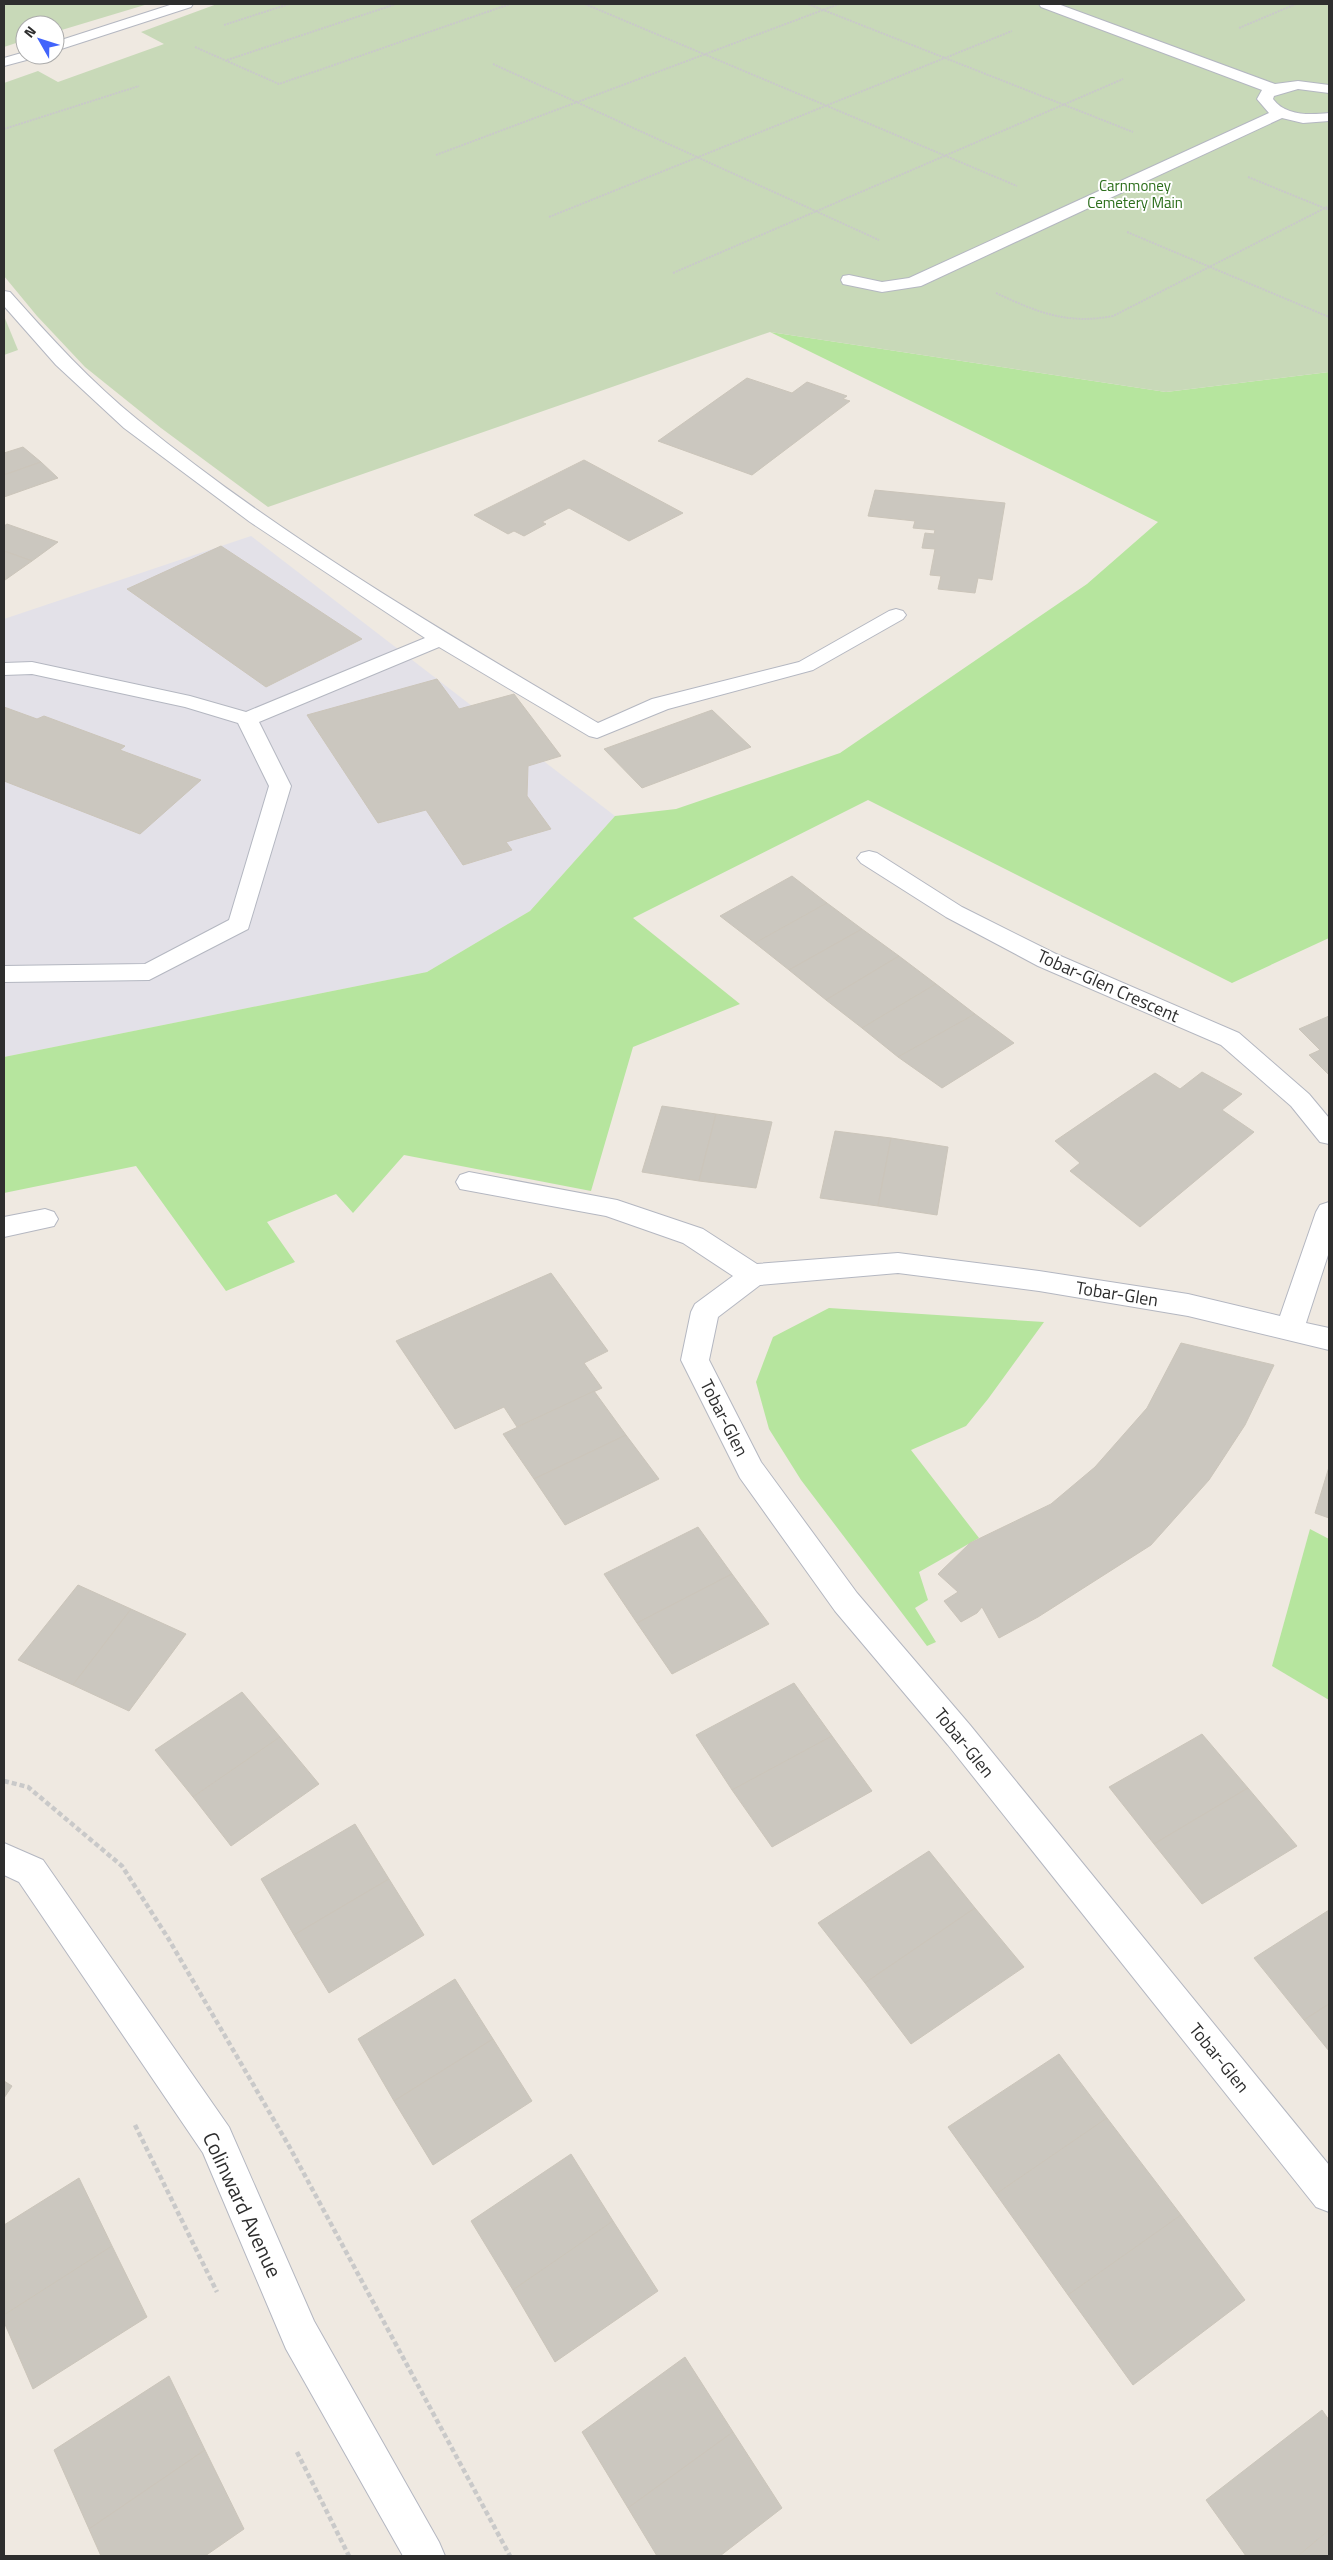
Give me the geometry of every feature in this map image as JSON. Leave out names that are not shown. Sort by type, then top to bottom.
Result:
[{"type":"street","points":[[65,44],[186,4]]},
{"type":"street","points":[[1046,4],[1274,89]]},
{"type":"street","points":[[1329,89],[1295,85],[1274,89],[1267,93],[1265,99],[1268,104],[1281,112],[1313,119],[1329,117]]},
{"type":"street","points":[[849,280],[862,286],[897,287],[915,282],[1281,112]]},
{"type":"street","points":[[4,296],[62,361],[131,424],[258,518],[440,639],[597,731],[660,704],[806,666],[896,615]]},
{"type":"street","points":[[4,669],[32,668],[190,702],[247,719],[440,639]]},
{"type":"street","points":[[4,974],[149,972],[240,924],[280,786],[247,719]]},
{"type":"street","name":"Tobar-Glen Crescent","points":[[869,858],[954,912],[1047,960],[1230,1039],[1300,1100],[1329,1135]]},
{"type":"street","points":[[469,1182],[608,1207],[693,1236],[753,1274]]},
{"type":"street","points":[[1290,1328],[1329,1212]]},
{"type":"street","points":[[4,1226],[45,1220]]},
{"type":"street","name":"Tobar-Glen","points":[[1329,1339],[1290,1328],[1188,1305],[1039,1281],[898,1263],[753,1274],[705,1312],[694,1360],[750,1470],[846,1602],[958,1735],[1329,2194]]},
{"type":"street","name":"Colinward Avenue","points":[[4,1858],[31,1870],[216,2140],[300,2336],[426,2556]]},
{"type":"path","points":[[216,28],[289,4]]},
{"type":"path","points":[[226,61],[396,4]]},
{"type":"path","points":[[194,47],[279,84],[510,4]]},
{"type":"path","points":[[585,4],[1329,317]]},
{"type":"path","points":[[808,4],[1329,208]]},
{"type":"path","points":[[436,155],[839,4]]},
{"type":"path","points":[[673,273],[1296,4]]},
{"type":"path","points":[[550,217],[1064,10]]},
{"type":"path","points":[[493,64],[1050,317],[1071,321],[1091,321],[1113,316],[1326,208]]},
{"type":"path","points":[[4,129],[139,86]]},
{"type":"path","points":[[130,2116],[222,2300]]},
{"type":"path","points":[[296,2450],[349,2556]]},
{"type":"shaded area","points":[[251,536],[615,816],[530,911],[427,972],[4,1057],[4,619]]},
{"type":"green space","points":[[4,4],[148,4],[65,29],[65,15],[15,15],[15,43],[4,47]]},
{"type":"green space","name":"Carnmoney Cemetery Main","points":[[217,4],[1329,4],[1329,372],[1166,392],[770,332],[268,507],[161,428],[85,367],[37,316],[4,276],[4,83],[38,71],[58,82],[164,44],[141,32]]},
{"type":"green space","points":[[4,316],[18,350],[4,355]]},
{"type":"green space","points":[[770,332],[1166,392],[1329,372],[1329,938],[1232,983],[868,800],[633,918],[740,1004],[633,1047],[591,1191],[404,1155],[353,1213],[336,1194],[267,1222],[295,1262],[226,1291],[136,1166],[4,1193],[4,1057],[427,972],[530,911],[615,816],[676,809],[840,753],[1087,584],[1158,522]]},
{"type":"green space","points":[[829,1308],[1044,1322],[966,1426],[911,1450],[979,1538],[919,1572],[928,1600],[915,1608],[936,1642],[927,1646],[801,1480],[769,1429],[756,1382],[773,1337]]},
{"type":"green space","points":[[1310,1529],[1329,1539],[1329,1700],[1272,1666]]},
{"type":"building","points":[[747,378],[792,393],[807,382],[847,396],[843,399],[850,401],[752,475],[658,441]]},
{"type":"building","points":[[23,447],[41,462],[4,475],[4,453]]},
{"type":"building","points":[[584,460],[683,513],[629,541],[569,508],[542,522],[546,524],[524,536],[514,531],[508,534],[474,515]]},
{"type":"building","points":[[41,462],[58,478],[4,497],[4,475]]},
{"type":"building","points":[[875,490],[1005,503],[992,580],[978,578],[975,593],[938,589],[941,576],[930,575],[935,549],[922,548],[925,533],[934,534],[935,530],[913,528],[915,521],[868,516]]},
{"type":"building","points":[[7,524],[58,542],[32,561],[4,551],[4,526]]},
{"type":"building","points":[[221,546],[362,639],[266,687],[127,589]]},
{"type":"building","points":[[4,551],[32,561],[5,580]]},
{"type":"building","points":[[437,679],[459,709],[514,694],[561,756],[528,766],[527,796],[551,829],[506,842],[512,850],[463,865],[426,810],[378,823],[307,715]]},
{"type":"building","points":[[4,707],[37,719],[44,716],[125,746],[120,750],[201,780],[140,834],[4,781]]},
{"type":"building","points":[[712,710],[751,747],[642,788],[604,749]]},
{"type":"building","points":[[792,876],[827,903],[755,943],[720,916]]},
{"type":"building","points":[[827,903],[862,929],[789,970],[755,943]]},
{"type":"building","points":[[862,929],[899,956],[826,1000],[789,970]]},
{"type":"building","points":[[899,956],[936,984],[862,1028],[826,1000]]},
{"type":"building","points":[[936,984],[975,1014],[898,1057],[862,1028]]},
{"type":"building","points":[[975,1014],[1014,1043],[942,1088],[898,1057]]},
{"type":"building","points":[[1329,1016],[1328,1074],[1309,1055],[1320,1050],[1299,1029]]},
{"type":"building","points":[[1202,1072],[1242,1094],[1222,1110],[1254,1132],[1140,1227],[1070,1171],[1080,1163],[1055,1141],[1155,1073],[1180,1089]]},
{"type":"building","points":[[662,1106],[716,1114],[699,1181],[642,1172]]},
{"type":"building","points":[[716,1114],[772,1122],[756,1188],[699,1181]]},
{"type":"building","points":[[835,1131],[891,1138],[878,1206],[820,1198]]},
{"type":"building","points":[[891,1138],[948,1147],[937,1215],[878,1206]]},
{"type":"building","points":[[551,1273],[608,1351],[584,1363],[602,1388],[517,1427],[504,1407],[455,1429],[396,1341]]},
{"type":"building","points":[[1181,1343],[1274,1365],[1245,1425],[1209,1480],[1151,1545],[1038,1617],[999,1638],[982,1607],[977,1613],[961,1622],[944,1601],[958,1592],[938,1574],[970,1543],[1051,1504],[1095,1467],[1147,1408]]},
{"type":"building","points":[[594,1391],[626,1435],[534,1479],[503,1434]]},
{"type":"building","points":[[626,1435],[659,1479],[565,1525],[534,1479]]},
{"type":"building","points":[[1329,1467],[1329,1518],[1315,1513]]},
{"type":"building","points":[[698,1527],[732,1574],[637,1623],[604,1574]]},
{"type":"building","points":[[732,1574],[769,1624],[672,1674],[637,1623]]},
{"type":"building","points":[[78,1585],[131,1609],[73,1685],[18,1660]]},
{"type":"building","points":[[131,1609],[186,1634],[129,1711],[73,1685]]},
{"type":"building","points":[[794,1683],[832,1736],[732,1790],[696,1735]]},
{"type":"building","points":[[242,1692],[280,1737],[193,1797],[155,1750]]},
{"type":"building","points":[[1202,1734],[1248,1788],[1154,1844],[1109,1787]]},
{"type":"building","points":[[832,1736],[872,1791],[772,1847],[732,1790]]},
{"type":"building","points":[[280,1737],[319,1784],[231,1846],[193,1797]]},
{"type":"building","points":[[1248,1788],[1297,1846],[1202,1904],[1154,1844]]},
{"type":"building","points":[[355,1824],[389,1879],[294,1935],[261,1879]]},
{"type":"building","points":[[929,1851],[975,1908],[865,1983],[818,1923]]},
{"type":"building","points":[[389,1879],[424,1935],[329,1993],[294,1935]]},
{"type":"building","points":[[975,1908],[1024,1967],[911,2044],[865,1983]]},
{"type":"building","points":[[1329,1910],[1329,2004],[1304,2020],[1254,1958]]},
{"type":"building","points":[[455,1979],[493,2039],[394,2101],[358,2039]]},
{"type":"building","points":[[1329,2004],[1329,2051],[1304,2020]]},
{"type":"building","points":[[493,2039],[532,2101],[433,2165],[394,2101]]},
{"type":"building","points":[[1059,2054],[1107,2118],[996,2194],[948,2127]]},
{"type":"building","points":[[4,2081],[12,2086],[4,2098]]},
{"type":"building","points":[[1107,2118],[1181,2215],[1068,2295],[996,2194]]},
{"type":"building","points":[[571,2154],[613,2221],[513,2290],[471,2221]]},
{"type":"building","points":[[79,2178],[112,2246],[4,2315],[4,2225]]},
{"type":"building","points":[[1181,2215],[1245,2300],[1133,2385],[1068,2295]]},
{"type":"building","points":[[613,2221],[658,2291],[555,2362],[513,2290]]},
{"type":"building","points":[[112,2246],[147,2317],[33,2389],[4,2322],[4,2315]]},
{"type":"building","points":[[685,2357],[733,2432],[628,2508],[582,2432]]},
{"type":"building","points":[[169,2376],[205,2450],[89,2529],[54,2450]]},
{"type":"building","points":[[1322,2410],[1329,2420],[1329,2530],[1298,2556],[1246,2556],[1206,2500]]},
{"type":"building","points":[[733,2432],[782,2508],[720,2556],[657,2556],[628,2508]]},
{"type":"building","points":[[205,2450],[244,2529],[205,2556],[101,2556],[89,2529]]},
{"type":"building","points":[[1329,2530],[1329,2556],[1298,2556]]}]
